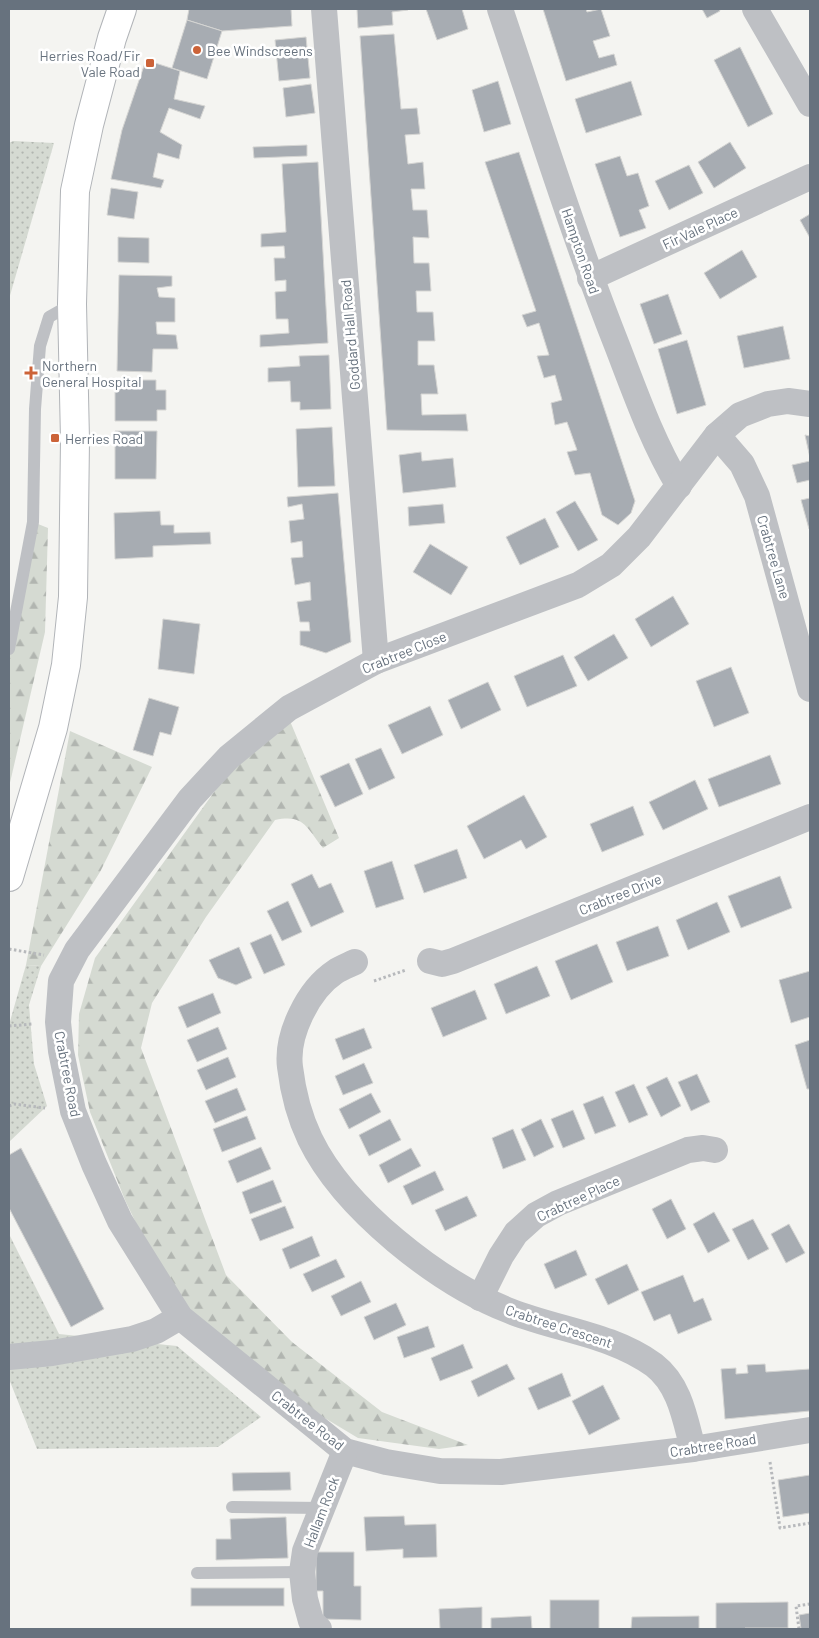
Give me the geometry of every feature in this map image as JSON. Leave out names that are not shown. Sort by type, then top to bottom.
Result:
[{"type":"main road","points":[[9,877],[53,728],[66,665],[73,598],[75,440],[72,304],[75,191],[89,125],[112,38],[122,9]]},
{"type":"street","name":"Goddard Hall Road","points":[[324,9],[376,661]]},
{"type":"street","name":"Hampton Road","points":[[500,9],[590,278],[652,435],[664,462],[679,486]]},
{"type":"street","points":[[755,9],[810,104]]},
{"type":"street","name":"Fir Vale Place","points":[[590,278],[810,177]]},
{"type":"street","name":"Crabtree Close","points":[[58,1022],[61,981],[77,950],[190,799],[229,757],[289,708],[376,661],[578,585],[611,565],[639,537],[717,435],[740,415],[768,404],[788,401],[810,404]]},
{"type":"street","name":"Crabtree Lane","points":[[717,435],[742,464],[756,496],[810,689]]},
{"type":"street","name":"Crabtree Drive","points":[[430,961],[442,964],[453,960],[810,818]]},
{"type":"street","name":"Crabtree Crescent","points":[[355,962],[334,972],[313,993],[297,1020],[289,1058],[294,1096],[310,1140],[334,1178],[364,1211],[400,1244],[438,1273],[480,1298],[509,1311],[542,1322],[590,1334],[627,1348],[655,1366],[672,1382],[682,1407],[694,1449]]},
{"type":"street","name":"Crabtree Road","points":[[58,1022],[61,1051],[73,1111],[94,1164],[120,1221],[180,1317],[345,1451],[386,1462],[440,1471],[501,1472],[694,1449],[810,1430]]},
{"type":"street","name":"Crabtree Place","points":[[480,1298],[501,1256],[516,1232],[536,1215],[688,1150],[703,1148],[715,1150]]},
{"type":"street","points":[[9,1357],[52,1353],[132,1338],[156,1331],[180,1317]]},
{"type":"street","name":"Hallam Rock","points":[[319,1629],[311,1621],[302,1572],[306,1551],[345,1451]]},
{"type":"lane","points":[[9,649],[33,522],[40,346],[49,317],[72,304]]},
{"type":"lane","points":[[232,1508],[323,1508]]},
{"type":"lane","points":[[197,1573],[302,1572]]},
{"type":"path","points":[[9,949],[72,960]]},
{"type":"path","points":[[377,980],[400,972]]},
{"type":"path","points":[[9,1106],[14,1104],[73,1111]]},
{"type":"path","points":[[766,1437],[780,1528],[810,1522]]},
{"type":"path","points":[[799,1629],[796,1606],[810,1604]]},
{"type":"green space","points":[[13,141],[54,143],[9,299],[9,143]]},
{"type":"green space","points":[[33,522],[48,528],[45,632],[9,787],[9,649]]},
{"type":"green space","points":[[290,721],[339,838],[323,848],[304,824],[292,819],[275,820],[206,917],[152,1003],[141,1048],[226,1275],[292,1342],[382,1412],[468,1445],[439,1449],[358,1438],[303,1405],[189,1311],[148,1248],[125,1200],[90,1112],[78,1055],[79,1014],[95,958],[232,767]]},
{"type":"green space","points":[[70,731],[152,767],[100,872],[41,966],[26,965]]},
{"type":"green space","points":[[26,965],[41,966],[29,1005],[34,1064],[47,1106],[9,1142],[9,1025]]},
{"type":"green space","points":[[9,1234],[59,1334],[177,1346],[261,1417],[218,1447],[37,1449],[9,1379]]},
{"type":"building","points":[[189,9],[291,9],[292,26],[222,31],[187,20]]},
{"type":"building","points":[[357,9],[408,10],[392,12],[393,25],[358,28]]},
{"type":"building","points":[[426,9],[462,9],[468,29],[437,40]]},
{"type":"building","points":[[543,9],[586,9],[587,12],[601,9],[610,36],[593,41],[599,58],[614,54],[617,65],[566,81]]},
{"type":"building","points":[[702,9],[719,9],[720,11],[707,18]]},
{"type":"building","name":"Bee Windscreens","points":[[187,20],[222,31],[207,79],[172,68]]},
{"type":"building","points":[[394,34],[401,109],[417,108],[420,134],[405,135],[408,164],[423,162],[425,189],[411,189],[413,210],[427,210],[429,238],[413,237],[414,263],[429,263],[431,291],[416,291],[417,312],[433,312],[435,341],[418,341],[418,365],[434,365],[438,394],[421,394],[422,415],[466,414],[468,431],[387,430],[360,36]]},
{"type":"building","points":[[306,37],[310,78],[279,81],[275,40]]},
{"type":"building","points":[[740,47],[773,114],[748,127],[714,60]]},
{"type":"building","points":[[146,60],[180,71],[174,99],[205,106],[200,119],[169,108],[160,132],[182,145],[179,159],[158,153],[153,177],[164,180],[161,188],[111,179],[122,130]]},
{"type":"building","points":[[498,81],[511,124],[484,132],[472,90]]},
{"type":"building","points":[[631,81],[642,115],[586,133],[575,99]]},
{"type":"building","points":[[311,84],[315,113],[286,117],[283,88]]},
{"type":"building","points":[[730,142],[746,168],[714,188],[698,162]]},
{"type":"building","points":[[307,145],[307,156],[254,158],[253,147]]},
{"type":"building","points":[[519,152],[635,501],[631,513],[618,525],[602,515],[590,473],[575,475],[567,452],[577,450],[567,422],[555,425],[551,403],[562,400],[555,375],[544,378],[537,356],[549,355],[539,323],[527,327],[522,315],[536,311],[485,162]]},
{"type":"building","points":[[620,156],[627,176],[638,173],[649,206],[639,210],[646,228],[620,237],[595,164]]},
{"type":"building","points":[[318,162],[328,343],[260,347],[260,335],[289,333],[288,319],[276,319],[275,292],[286,291],[286,280],[275,281],[274,258],[285,258],[284,246],[261,247],[261,234],[286,232],[282,164]]},
{"type":"building","points":[[689,165],[703,193],[669,210],[655,181]]},
{"type":"building","points":[[111,188],[138,192],[134,219],[107,215]]},
{"type":"building","points":[[810,214],[810,238],[800,220]]},
{"type":"building","points":[[118,237],[149,238],[149,263],[118,262]]},
{"type":"building","points":[[742,250],[757,277],[720,299],[704,273]]},
{"type":"building","points":[[119,275],[172,276],[172,286],[157,288],[159,297],[175,298],[175,322],[156,322],[157,334],[176,335],[178,349],[153,349],[152,372],[117,371]]},
{"type":"building","points":[[668,294],[682,334],[654,344],[640,304]]},
{"type":"building","points":[[783,326],[790,359],[744,368],[737,336]]},
{"type":"building","points":[[687,340],[706,405],[677,414],[658,349]]},
{"type":"building","points":[[329,355],[331,409],[300,410],[300,402],[291,402],[290,381],[268,382],[268,368],[300,366],[299,356]]},
{"type":"building","points":[[115,380],[156,380],[156,390],[166,390],[166,410],[157,410],[157,421],[115,421]]},
{"type":"building","points":[[332,427],[335,486],[298,487],[296,429]]},
{"type":"building","points":[[115,431],[157,431],[156,479],[115,479]]},
{"type":"building","points":[[805,435],[810,436],[810,458]]},
{"type":"building","points":[[421,452],[422,461],[453,458],[456,487],[403,493],[399,455]]},
{"type":"building","points":[[810,461],[810,480],[797,483],[792,465]]},
{"type":"building","points":[[338,493],[351,642],[326,653],[300,645],[300,631],[310,631],[309,622],[300,622],[297,602],[311,600],[310,582],[295,585],[291,558],[303,557],[302,541],[291,543],[289,521],[304,519],[302,504],[288,507],[287,497]]},
{"type":"building","points":[[810,498],[810,529],[809,529],[801,500]]},
{"type":"building","points":[[575,501],[598,540],[578,551],[556,512]]},
{"type":"building","points":[[443,504],[445,523],[409,526],[408,507]]},
{"type":"building","points":[[160,511],[161,525],[174,525],[174,533],[210,532],[211,544],[153,546],[153,557],[115,559],[114,513]]},
{"type":"building","points":[[545,518],[559,547],[520,565],[506,537]]},
{"type":"building","points":[[430,544],[468,567],[451,595],[413,572]]},
{"type":"building","points":[[673,596],[689,624],[651,647],[635,619]]},
{"type":"building","points":[[163,619],[200,624],[194,674],[158,669]]},
{"type":"building","points":[[614,634],[628,658],[588,681],[574,657]]},
{"type":"building","points":[[563,655],[577,686],[527,707],[514,676]]},
{"type":"building","points":[[731,667],[749,713],[714,727],[696,681]]},
{"type":"building","points":[[488,682],[501,710],[461,729],[448,700]]},
{"type":"building","points":[[149,698],[179,707],[171,735],[160,732],[153,756],[133,750]]},
{"type":"building","points":[[430,706],[443,735],[402,754],[388,725]]},
{"type":"building","points":[[381,748],[395,778],[369,790],[355,759]]},
{"type":"building","points":[[770,755],[781,784],[719,807],[708,779]]},
{"type":"building","points":[[349,763],[363,794],[335,807],[320,776]]},
{"type":"building","points":[[695,780],[708,809],[663,830],[649,802]]},
{"type":"building","points":[[524,795],[547,837],[526,849],[521,840],[484,859],[467,826]]},
{"type":"building","points":[[633,806],[644,835],[602,852],[590,824]]},
{"type":"building","points":[[457,849],[467,878],[424,893],[414,865]]},
{"type":"building","points":[[392,861],[404,899],[376,908],[364,871]]},
{"type":"building","points":[[312,874],[319,888],[331,883],[344,912],[311,927],[291,884]]},
{"type":"building","points":[[780,876],[792,908],[741,928],[728,896]]},
{"type":"building","points":[[288,901],[302,932],[282,941],[267,911]]},
{"type":"building","points":[[717,902],[730,932],[688,950],[676,920]]},
{"type":"building","points":[[658,926],[669,956],[627,971],[616,942]]},
{"type":"building","points":[[271,934],[285,965],[264,974],[250,943]]},
{"type":"building","points":[[597,944],[613,982],[571,1000],[555,961]]},
{"type":"building","points":[[239,947],[252,978],[236,985],[218,978],[209,960]]},
{"type":"building","points":[[537,966],[550,996],[506,1014],[494,984]]},
{"type":"building","points":[[810,971],[810,1017],[791,1023],[779,980]]},
{"type":"building","points":[[475,990],[487,1019],[443,1037],[431,1008]]},
{"type":"building","points":[[213,993],[221,1013],[187,1028],[178,1007]]},
{"type":"building","points":[[218,1027],[227,1049],[197,1062],[187,1040]]},
{"type":"building","points":[[364,1028],[372,1048],[343,1060],[335,1039]]},
{"type":"building","points":[[810,1040],[810,1089],[807,1089],[795,1045]]},
{"type":"building","points":[[228,1057],[236,1077],[206,1090],[197,1070]]},
{"type":"building","points":[[364,1063],[373,1083],[343,1095],[335,1076]]},
{"type":"building","points":[[697,1074],[710,1102],[691,1111],[678,1082]]},
{"type":"building","points":[[667,1077],[681,1106],[661,1117],[646,1087]]},
{"type":"building","points":[[634,1084],[648,1115],[629,1123],[615,1092]]},
{"type":"building","points":[[237,1088],[246,1110],[215,1123],[205,1101]]},
{"type":"building","points":[[371,1093],[381,1112],[349,1129],[339,1109]]},
{"type":"building","points":[[603,1096],[616,1126],[595,1134],[583,1104]]},
{"type":"building","points":[[573,1110],[585,1139],[563,1148],[551,1119]]},
{"type":"building","points":[[247,1116],[256,1139],[222,1152],[213,1129]]},
{"type":"building","points":[[390,1119],[401,1140],[369,1156],[359,1135]]},
{"type":"building","points":[[541,1119],[554,1147],[534,1157],[521,1129]]},
{"type":"building","points":[[513,1129],[526,1160],[503,1169],[492,1138]]},
{"type":"building","points":[[261,1147],[271,1169],[237,1183],[228,1161]]},
{"type":"building","points":[[21,1148],[104,1309],[71,1327],[9,1208],[9,1155]]},
{"type":"building","points":[[411,1148],[421,1166],[388,1183],[379,1165]]},
{"type":"building","points":[[435,1171],[444,1190],[412,1205],[403,1186]]},
{"type":"building","points":[[273,1180],[282,1202],[250,1214],[242,1192]]},
{"type":"building","points":[[467,1196],[477,1216],[445,1231],[435,1210]]},
{"type":"building","points":[[671,1199],[686,1229],[667,1239],[652,1209]]},
{"type":"building","points":[[285,1206],[294,1228],[260,1241],[251,1219]]},
{"type":"building","points":[[714,1212],[730,1241],[708,1253],[693,1224]]},
{"type":"building","points":[[753,1219],[769,1249],[748,1260],[732,1229]]},
{"type":"building","points":[[789,1224],[805,1253],[786,1263],[771,1234]]},
{"type":"building","points":[[312,1236],[320,1256],[290,1269],[282,1249]]},
{"type":"building","points":[[576,1250],[587,1275],[555,1289],[544,1264]]},
{"type":"building","points":[[336,1259],[345,1277],[312,1292],[303,1274]]},
{"type":"building","points":[[627,1264],[639,1290],[608,1305],[595,1279]]},
{"type":"building","points":[[683,1275],[694,1302],[703,1298],[712,1320],[678,1334],[670,1314],[654,1321],[641,1292]]},
{"type":"building","points":[[361,1281],[371,1302],[341,1316],[331,1296]]},
{"type":"building","points":[[396,1303],[406,1325],[374,1340],[364,1317]]},
{"type":"building","points":[[428,1326],[435,1347],[404,1358],[397,1337]]},
{"type":"building","points":[[463,1344],[473,1368],[440,1381],[431,1358]]},
{"type":"building","points":[[507,1364],[515,1379],[478,1397],[471,1381]]},
{"type":"building","points":[[765,1364],[766,1372],[810,1369],[810,1411],[725,1419],[721,1369],[736,1368],[736,1374],[748,1373],[747,1365]]},
{"type":"building","points":[[562,1373],[571,1396],[538,1410],[528,1388]]},
{"type":"building","points":[[603,1385],[620,1419],[589,1435],[572,1401]]},
{"type":"building","points":[[290,1472],[291,1490],[233,1491],[232,1473]]},
{"type":"building","points":[[810,1475],[810,1513],[783,1517],[778,1480]]},
{"type":"building","points":[[404,1516],[405,1525],[436,1524],[437,1557],[403,1558],[403,1549],[366,1551],[364,1517]]},
{"type":"building","points":[[286,1517],[288,1558],[216,1560],[216,1539],[231,1539],[230,1519]]},
{"type":"building","points":[[316,1552],[354,1552],[354,1586],[361,1586],[361,1620],[323,1619],[323,1591],[316,1591]]},
{"type":"building","points":[[191,1588],[284,1588],[284,1606],[191,1606]]},
{"type":"building","points":[[550,1600],[599,1600],[599,1629],[550,1629]]},
{"type":"building","points":[[788,1602],[788,1628],[716,1629],[716,1603]]},
{"type":"building","points":[[482,1607],[482,1629],[440,1629],[439,1609]]},
{"type":"building","points":[[810,1613],[810,1629],[801,1629],[799,1615]]},
{"type":"building","points":[[531,1616],[532,1629],[491,1629],[491,1618]]},
{"type":"building","points":[[699,1616],[699,1629],[631,1629],[632,1617]]},
{"type":"place","name":"Bee Windscreens","points":[[197,50]]},
{"type":"place","name":"Herries Road/Fir Vale Road","points":[[150,63]]},
{"type":"place","name":"Northern General Hospital","points":[[31,373]]},
{"type":"place","name":"Herries Road","points":[[55,438]]}]
